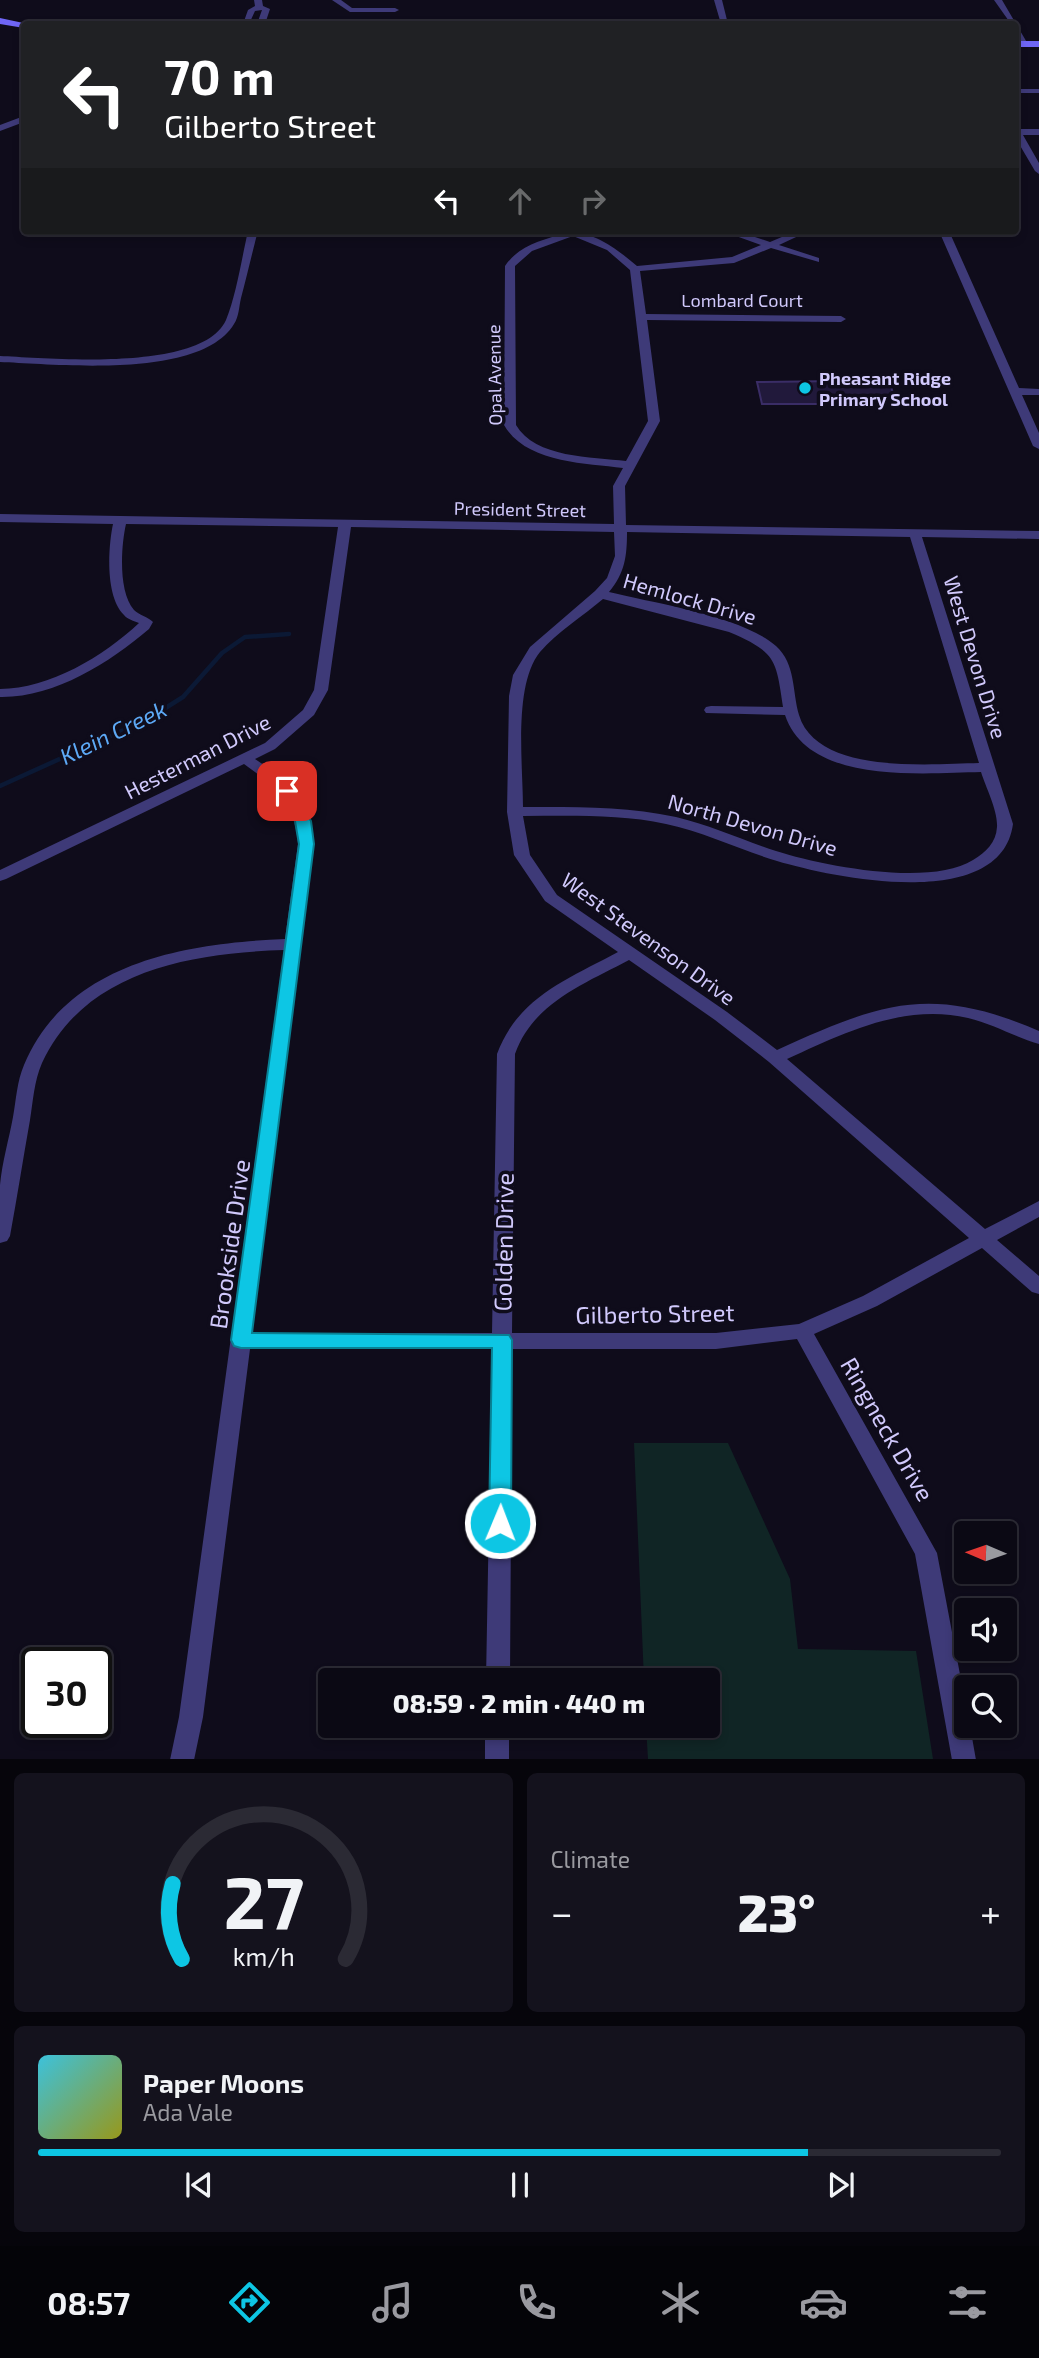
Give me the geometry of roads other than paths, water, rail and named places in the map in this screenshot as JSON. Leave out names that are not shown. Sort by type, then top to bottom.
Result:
[{"type":"main road","points":[[0,21],[21,24]]},
{"type":"main road","points":[[1019,44],[1039,44]]},
{"type":"street","points":[[336,0],[350,10],[395,10]]},
{"type":"street","points":[[718,0],[723,21]]},
{"type":"street","points":[[998,0],[1011,21]]},
{"type":"street","points":[[247,21],[250,14],[261,7]]},
{"type":"street","points":[[1019,33],[1026,44]]},
{"type":"street","points":[[1019,91],[1039,91]]},
{"type":"street","points":[[0,128],[21,120]]},
{"type":"street","points":[[1019,130],[1039,132]]},
{"type":"street","points":[[1019,135],[1039,171]]},
{"type":"street","points":[[0,359],[141,360],[187,352],[210,343],[223,334],[230,323],[252,235]]},
{"type":"street","name":"Opal Avenue","points":[[564,235],[513,258],[510,267],[510,425],[513,435],[523,444],[541,450],[629,465]]},
{"type":"street","points":[[578,235],[610,248],[635,270],[734,260],[795,235]]},
{"type":"street","points":[[740,235],[816,260]]},
{"type":"street","points":[[946,235],[1039,446]]},
{"type":"street","name":"West Stevenson Drive","points":[[635,270],[654,421],[619,486],[618,568],[600,594],[535,650],[520,675],[516,696],[514,811],[522,855],[551,898],[775,1059],[1039,1287]]},
{"type":"street","name":"Lombard Court","points":[[643,317],[841,319]]},
{"type":"street","points":[[1015,391],[1039,392]]},
{"type":"street","name":"President Street","points":[[0,519],[1039,535]]},
{"type":"street","points":[[5,694],[22,694],[98,659],[144,626],[146,622],[129,613],[118,587],[113,552],[120,521]]},
{"type":"street","name":"Hesterman Drive","points":[[0,876],[246,760],[295,727],[321,690],[345,524]]},
{"type":"street","name":"West Devon Drive","points":[[915,533],[996,794]]},
{"type":"street","name":"Hemlock Drive","points":[[600,594],[735,630],[761,642],[781,661],[793,721],[806,739],[825,752],[855,763],[893,767],[988,767]]},
{"type":"street","points":[[711,710],[791,710]]},
{"type":"street","name":"Brookside Drive","points":[[182,1759],[191,1717],[306,844],[303,821],[287,791],[246,760]]},
{"type":"street","name":"North Devon Drive","points":[[514,811],[608,812],[650,816],[682,822],[769,854],[818,867],[866,875],[925,878],[965,872],[998,850],[1004,840],[1005,824],[996,794]]},
{"type":"street","points":[[0,1236],[30,1075],[41,1048],[62,1020],[91,994],[153,962],[219,947],[293,944]]},
{"type":"street","name":"Golden Drive","points":[[498,1668],[506,1054],[510,1039],[532,1009],[630,953]]},
{"type":"street","points":[[775,1059],[847,1025],[898,1009],[937,1008],[982,1014],[1039,1038]]},
{"type":"street","name":"Gilberto Street","points":[[241,1340],[716,1340],[802,1331],[870,1301],[1039,1208]]},
{"type":"street","name":"Ringneck Drive","points":[[802,1331],[926,1553],[964,1759]]},
{"type":"street","points":[[497,1759],[498,1738]]},
{"type":"waterway","name":"Klein Creek","points":[[0,786],[148,719],[183,697],[222,653],[245,637],[289,634]]},
{"type":"place","name":"Pheasant Ridge Primary School","points":[[805,388]]}]
